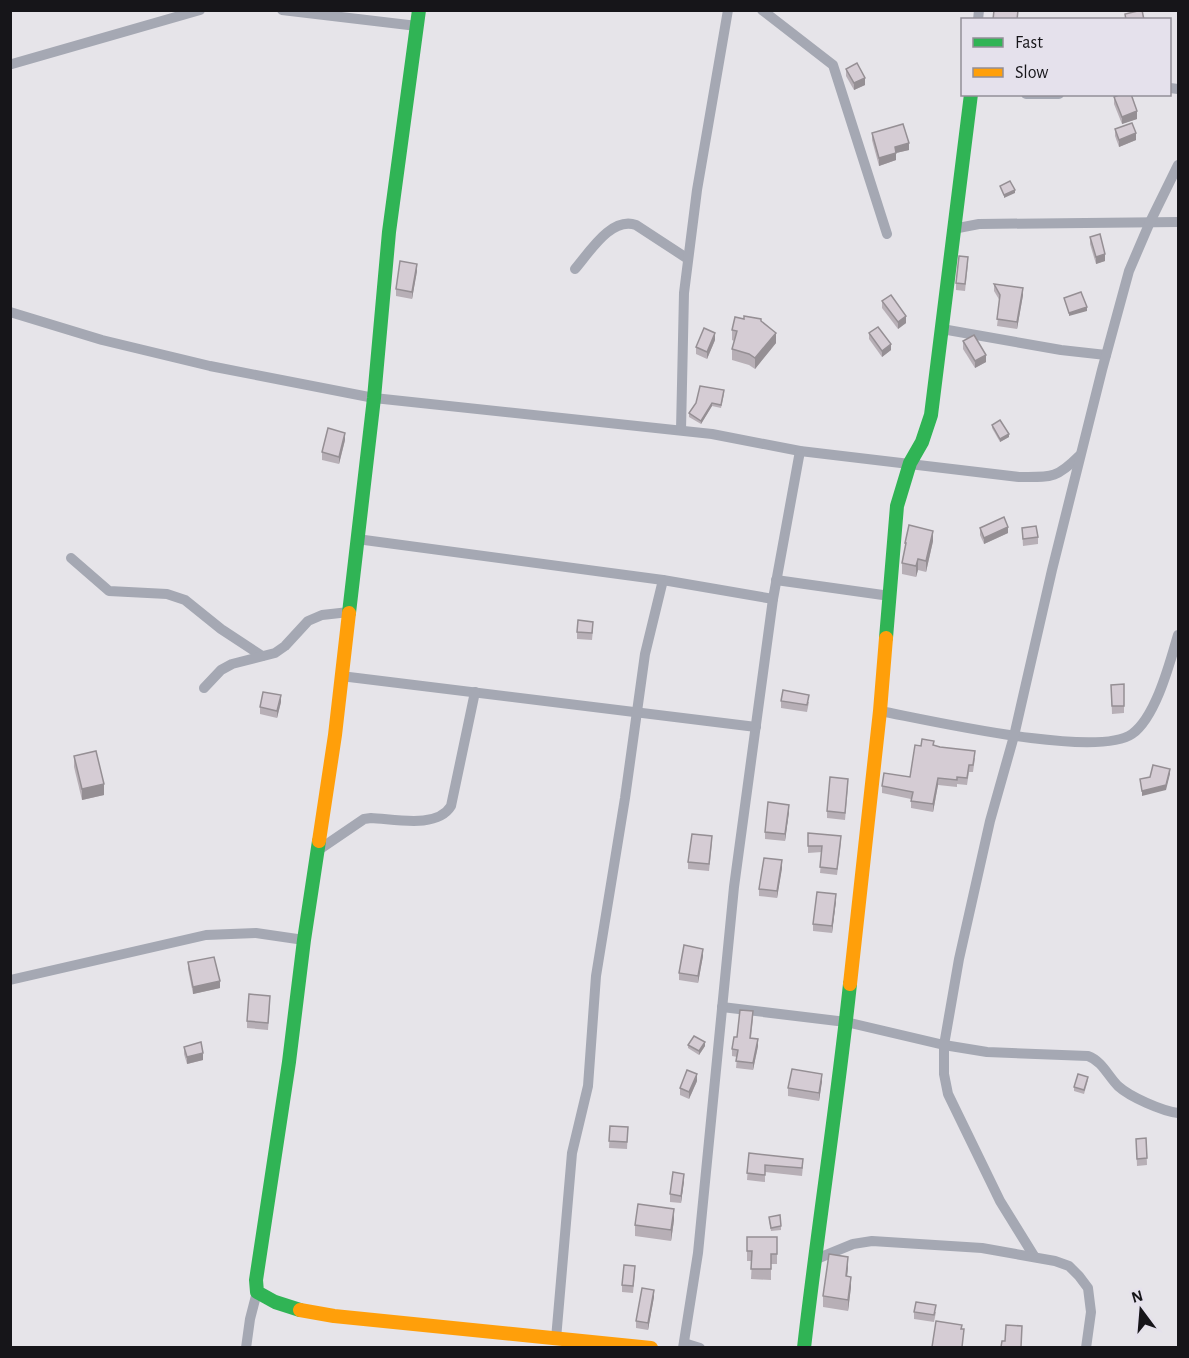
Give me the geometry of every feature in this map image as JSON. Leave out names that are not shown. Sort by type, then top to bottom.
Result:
[{"type":"street","points":[[12,64],[200,10]]},
{"type":"street","points":[[282,10],[417,26]]},
{"type":"street","points":[[246,1347],[257,1292],[256,1280],[262,1234],[288,1073],[304,940],[342,676],[374,398],[389,232],[419,10]]},
{"type":"street","points":[[681,430],[684,293],[697,190],[728,10]]},
{"type":"street","points":[[762,10],[833,65],[887,234]]},
{"type":"street","points":[[804,1347],[846,1022],[880,711],[897,507],[910,463],[922,442],[931,416],[971,96]]},
{"type":"street","points":[[1034,1256],[1000,1201],[948,1094],[944,1074],[944,1045],[959,959],[990,821],[1014,736],[1052,570],[1106,355],[1129,271],[1150,222],[1179,165]]},
{"type":"street","points":[[575,269],[613,228],[629,222],[688,260]]},
{"type":"street","points":[[953,229],[979,224],[1179,222]]},
{"type":"street","points":[[10,312],[102,340],[210,366],[374,398],[681,430],[800,451],[1019,477],[1048,477],[1064,472],[1081,454]]},
{"type":"street","points":[[942,329],[1061,350],[1106,355]]},
{"type":"street","points":[[700,1347],[684,1345],[698,1253],[734,887],[773,599],[800,451]]},
{"type":"street","points":[[357,539],[663,580],[773,599]]},
{"type":"street","points":[[71,558],[109,591],[167,594],[185,600],[221,629],[261,656]]},
{"type":"street","points":[[556,1339],[572,1152],[588,1086],[596,976],[645,654],[663,580]]},
{"type":"street","points":[[776,580],[890,596]]},
{"type":"street","points":[[204,688],[221,670],[232,664],[280,650],[308,621],[322,615],[349,612]]},
{"type":"street","points":[[880,711],[1014,736],[1100,743],[1117,741],[1133,734],[1159,695],[1179,635]]},
{"type":"street","points":[[342,676],[756,727]]},
{"type":"street","points":[[317,851],[364,819],[428,821],[447,814],[451,806],[475,692]]},
{"type":"street","points":[[10,980],[206,935],[256,933],[304,940]]},
{"type":"street","points":[[722,1007],[846,1022],[944,1045],[987,1052],[1094,1058],[1119,1086],[1136,1098],[1179,1113]]},
{"type":"street","points":[[814,1260],[853,1244],[872,1241],[982,1248],[1034,1256],[1069,1266],[1088,1288],[1091,1312],[1086,1347]]},
{"type":"street","points":[[257,1292],[265,1298],[300,1310],[334,1316],[556,1339],[584,1344],[651,1347]]},
{"type":"building","points":[[994,10],[1018,10],[1017,18],[993,18]]},
{"type":"building","points":[[1142,10],[1144,18],[1126,18],[1125,14]]},
{"type":"building","points":[[857,63],[865,78],[854,83],[846,69]]},
{"type":"building","points":[[1132,96],[1137,111],[1122,117],[1114,97]]},
{"type":"building","points":[[1132,123],[1136,133],[1119,140],[1115,129]]},
{"type":"building","points":[[903,124],[909,143],[895,147],[896,153],[879,158],[872,133]]},
{"type":"building","points":[[1010,181],[1015,190],[1004,195],[1000,186]]},
{"type":"building","points":[[1100,234],[1105,254],[1096,257],[1090,237]]},
{"type":"building","points":[[959,256],[968,257],[965,284],[956,283]]},
{"type":"building","points":[[400,261],[417,264],[412,292],[396,289]]},
{"type":"building","points":[[994,284],[1023,288],[1017,322],[997,319],[1000,295]]},
{"type":"building","points":[[1081,292],[1087,307],[1069,313],[1064,298]]},
{"type":"building","points":[[891,295],[906,316],[898,322],[882,301]]},
{"type":"building","points":[[744,316],[761,319],[776,333],[755,358],[732,349],[737,331],[732,330],[735,317],[744,319]]},
{"type":"building","points":[[878,327],[891,344],[882,351],[869,333]]},
{"type":"building","points":[[704,328],[715,333],[707,352],[696,347]]},
{"type":"building","points":[[974,335],[986,355],[975,361],[963,341]]},
{"type":"building","points":[[700,386],[724,390],[721,405],[712,403],[701,421],[689,413],[696,403]]},
{"type":"building","points":[[1000,420],[1009,434],[1000,439],[992,425]]},
{"type":"building","points":[[328,428],[345,433],[339,457],[322,452]]},
{"type":"building","points":[[1004,517],[1008,527],[984,538],[980,528]]},
{"type":"building","points":[[909,525],[933,531],[926,561],[918,559],[916,566],[902,563]]},
{"type":"building","points":[[1036,526],[1038,537],[1023,539],[1022,528]]},
{"type":"building","points":[[578,620],[593,622],[592,633],[577,632]]},
{"type":"building","points":[[1124,684],[1124,706],[1112,706],[1111,685]]},
{"type":"building","points":[[783,690],[809,695],[807,705],[781,701]]},
{"type":"building","points":[[263,692],[281,695],[277,711],[260,707]]},
{"type":"building","points":[[922,739],[934,741],[933,745],[940,747],[975,751],[973,765],[969,765],[967,778],[957,777],[957,780],[938,778],[933,804],[911,801],[913,792],[882,786],[884,773],[910,777],[915,745],[921,746]]},
{"type":"building","points":[[96,751],[104,784],[82,789],[74,756]]},
{"type":"building","points":[[1153,765],[1170,769],[1166,785],[1142,791],[1140,779],[1150,777]]},
{"type":"building","points":[[830,777],[848,779],[845,813],[827,811]]},
{"type":"building","points":[[768,802],[789,805],[785,834],[765,832]]},
{"type":"building","points":[[808,833],[841,836],[837,869],[820,867],[822,846],[808,846]]},
{"type":"building","points":[[692,834],[712,836],[709,864],[688,862]]},
{"type":"building","points":[[764,858],[782,860],[777,891],[759,889]]},
{"type":"building","points":[[817,892],[836,894],[832,926],[813,924]]},
{"type":"building","points":[[684,945],[703,949],[698,976],[679,973]]},
{"type":"building","points":[[214,957],[220,981],[193,987],[188,962]]},
{"type":"building","points":[[249,994],[270,996],[268,1023],[247,1021]]},
{"type":"building","points":[[740,1010],[753,1011],[750,1038],[758,1039],[753,1063],[736,1061],[738,1050],[732,1049],[734,1037],[737,1037]]},
{"type":"building","points":[[694,1036],[705,1042],[699,1051],[688,1045]]},
{"type":"building","points":[[201,1042],[203,1053],[187,1057],[184,1047]]},
{"type":"building","points":[[792,1069],[822,1074],[819,1093],[788,1088]]},
{"type":"building","points":[[687,1070],[697,1074],[689,1092],[680,1088]]},
{"type":"building","points":[[1078,1074],[1088,1077],[1084,1090],[1074,1087]]},
{"type":"building","points":[[610,1126],[628,1127],[627,1142],[609,1141]]},
{"type":"building","points":[[1146,1138],[1147,1158],[1137,1159],[1136,1139]]},
{"type":"building","points":[[749,1153],[803,1159],[802,1168],[765,1165],[765,1175],[747,1173]]},
{"type":"building","points":[[673,1172],[684,1174],[681,1196],[670,1194]]},
{"type":"building","points":[[638,1204],[674,1209],[671,1230],[635,1225]]},
{"type":"building","points":[[780,1215],[781,1226],[771,1228],[769,1217]]},
{"type":"building","points":[[747,1237],[777,1237],[777,1254],[771,1254],[771,1269],[751,1269],[752,1251],[747,1251]]},
{"type":"building","points":[[829,1254],[848,1257],[846,1276],[851,1277],[848,1300],[823,1296]]},
{"type":"building","points":[[624,1265],[635,1266],[633,1286],[622,1285]]},
{"type":"building","points":[[642,1288],[654,1290],[648,1323],[636,1321]]},
{"type":"building","points":[[916,1302],[936,1305],[934,1315],[914,1312]]},
{"type":"building","points":[[936,1321],[962,1325],[961,1329],[964,1329],[962,1347],[932,1347]]},
{"type":"building","points":[[1006,1325],[1022,1326],[1021,1347],[1001,1347],[1002,1341],[1005,1341]]},
{"type":"traffic: fast","points":[[349,613],[374,398],[389,232],[419,10]]},
{"type":"traffic: fast","points":[[886,638],[897,506],[910,463],[922,442],[931,415],[971,96]]},
{"type":"traffic: fast","points":[[300,1310],[275,1302],[257,1292],[256,1280],[319,841]]},
{"type":"traffic: fast","points":[[804,1348],[850,984]]},
{"type":"traffic: slow","points":[[319,841],[335,735],[349,613]]},
{"type":"traffic: slow","points":[[850,984],[886,638]]},
{"type":"traffic: slow","points":[[300,1310],[334,1316],[651,1348]]}]
